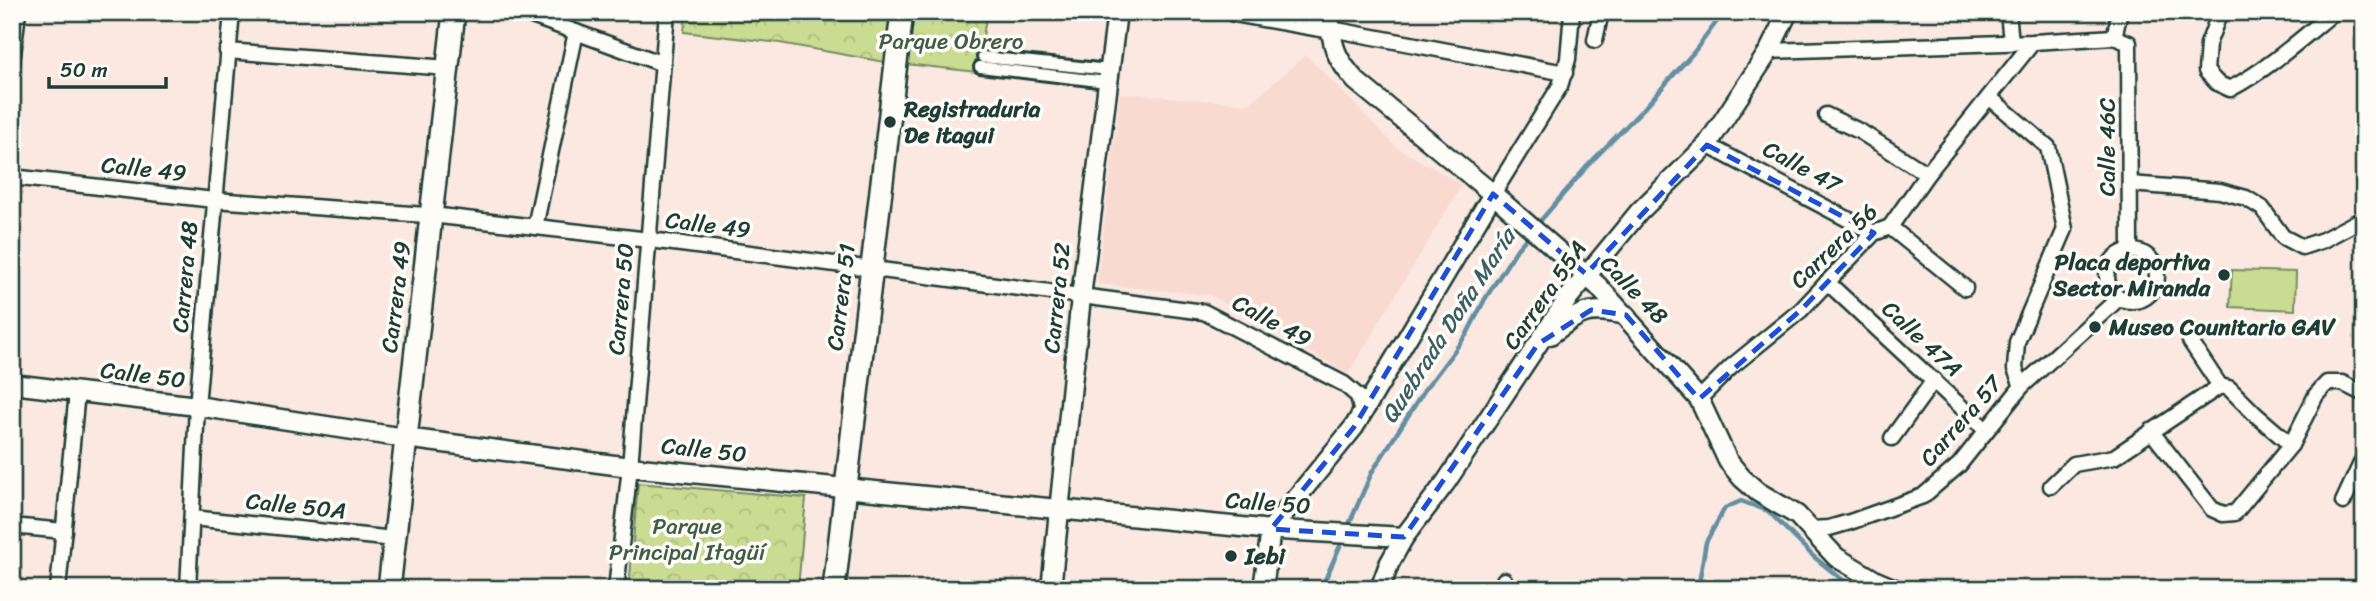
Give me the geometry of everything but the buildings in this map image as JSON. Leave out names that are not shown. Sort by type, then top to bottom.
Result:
[{"type":"main road","name":"Carrera 49","points":[[389,589],[454,12]]},
{"type":"main road","name":"Carrera 51","points":[[834,589],[902,12]]},
{"type":"street","points":[[12,63],[18,12]]},
{"type":"street","name":"Carrera 48","points":[[188,589],[197,406],[232,12]]},
{"type":"street","points":[[521,12],[663,64]]},
{"type":"street","name":"Carrera 50","points":[[616,589],[630,467],[667,12]]},
{"type":"street","name":"Carrera 52","points":[[1051,589],[1081,297],[1116,12]]},
{"type":"street","points":[[1234,12],[1332,20],[1565,73]]},
{"type":"street","points":[[1263,589],[1278,529],[1362,414],[1560,86],[1565,73],[1573,12]]},
{"type":"street","points":[[1595,40],[1601,12]]},
{"type":"street","name":"Carrera 55A","points":[[1380,589],[1399,536],[1446,482],[1586,274],[1639,212],[1707,145],[1769,51],[1788,12]]},
{"type":"street","points":[[2008,12],[2011,42]]},
{"type":"street","points":[[1769,51],[2114,37],[2120,12]]},
{"type":"street","points":[[2220,12],[2208,44],[2206,71],[2217,82],[2230,89],[2269,64],[2334,12]]},
{"type":"street","name":"Calle 48","points":[[1332,20],[1332,45],[1339,62],[1356,80],[1586,274],[1699,399],[1728,461],[1742,478],[1758,492],[1797,515],[1836,557],[1895,589]]},
{"type":"street","points":[[535,227],[576,32]]},
{"type":"street","name":"Calle 46C","points":[[2114,37],[2129,43],[2130,251]]},
{"type":"street","name":"Carrera 56","points":[[1699,399],[1731,367],[1801,310],[1874,233],[1889,227],[1927,174],[2033,42]]},
{"type":"street","points":[[227,51],[448,68]]},
{"type":"street","points":[[981,62],[1108,76]]},
{"type":"street","points":[[1989,97],[2048,147],[2065,229],[2017,342],[2015,369],[2022,386]]},
{"type":"street","points":[[1826,115],[1860,132],[1927,174]]},
{"type":"street","name":"Calle 47","points":[[1707,145],[1874,233]]},
{"type":"street","name":"Calle 49","points":[[12,177],[214,200],[433,215],[649,240],[1205,312],[1344,384],[1358,396],[1362,414]]},
{"type":"street","points":[[2130,184],[2220,191],[2246,198],[2262,208],[2283,237],[2302,247],[2323,240],[2364,218]]},
{"type":"street","points":[[1889,227],[1965,288]]},
{"type":"street","points":[[2130,251],[2143,253],[2154,262],[2158,275],[2155,288],[2146,298],[2132,302],[2119,298],[2110,289],[2107,277],[2110,265],[2118,255],[2130,251]]},
{"type":"street","name":"Calle 47A","points":[[1827,282],[1985,429]]},
{"type":"street","name":"Carrera 57","points":[[1811,528],[1829,528],[1850,522],[1923,496],[1959,464],[2022,386],[2119,298]]},
{"type":"street","points":[[1538,344],[1576,316],[1591,310],[1626,316]]},
{"type":"street","points":[[2190,341],[2220,386],[2229,388],[2291,445]]},
{"type":"street","points":[[1892,438],[1934,380]]},
{"type":"street","points":[[2151,431],[2212,509],[2223,514],[2235,513],[2291,445],[2316,395],[2327,383],[2342,383],[2364,394]]},
{"type":"street","name":"Calle 50","points":[[12,384],[197,406],[405,438],[630,467],[1059,510],[1278,529],[1399,536]]},
{"type":"street","points":[[2051,486],[2074,464],[2114,457],[2220,386]]},
{"type":"street","points":[[58,589],[77,392]]},
{"type":"street","points":[[2343,502],[2364,457]]},
{"type":"street","name":"Calle 50A","points":[[192,518],[394,539]]},
{"type":"street","points":[[12,526],[64,531]]},
{"type":"highlighted area","points":[[1707,145],[1874,233],[1801,310],[1699,399],[1626,315],[1591,310],[1538,344],[1404,537],[1271,529],[1354,427],[1493,194],[1586,274]]},
{"type":"shaded area","points":[[1306,55],[1396,147],[1462,185],[1348,374],[1210,295],[1097,284],[1120,93],[1249,104]]},
{"type":"green space","name":"Parque Obrero","points":[[686,12],[987,12],[980,55],[1103,66],[1103,86],[879,61],[780,43],[684,32]]},
{"type":"green space","points":[[2232,270],[2296,272],[2295,310],[2230,307]]},
{"type":"green space","name":"Parque Principal Itagüí","points":[[638,483],[806,498],[798,589],[629,589]]},
{"type":"waterway","name":"Quebrada Doña María","points":[[1535,227],[1590,163],[1694,52],[1724,12]]},
{"type":"waterway","name":"Quebrada Doña María","points":[[1347,529],[1372,472],[1424,391],[1467,334],[1485,299],[1517,249],[1530,234]]},
{"type":"waterway","points":[[1695,589],[1699,583],[1706,542],[1725,508],[1741,501],[1768,511],[1814,557],[1849,585]]},
{"type":"waterway","name":"Quebrada Doña María","points":[[1321,589],[1344,537]]},
{"type":"place","name":"Registraduria De itagui","points":[[890,122]]},
{"type":"place","name":"Placa deportiva Sector Miranda","points":[[2224,275]]},
{"type":"place","name":"Museo Counitario GAV","points":[[2095,327]]},
{"type":"place","name":"Iebi","points":[[1231,556]]}]
